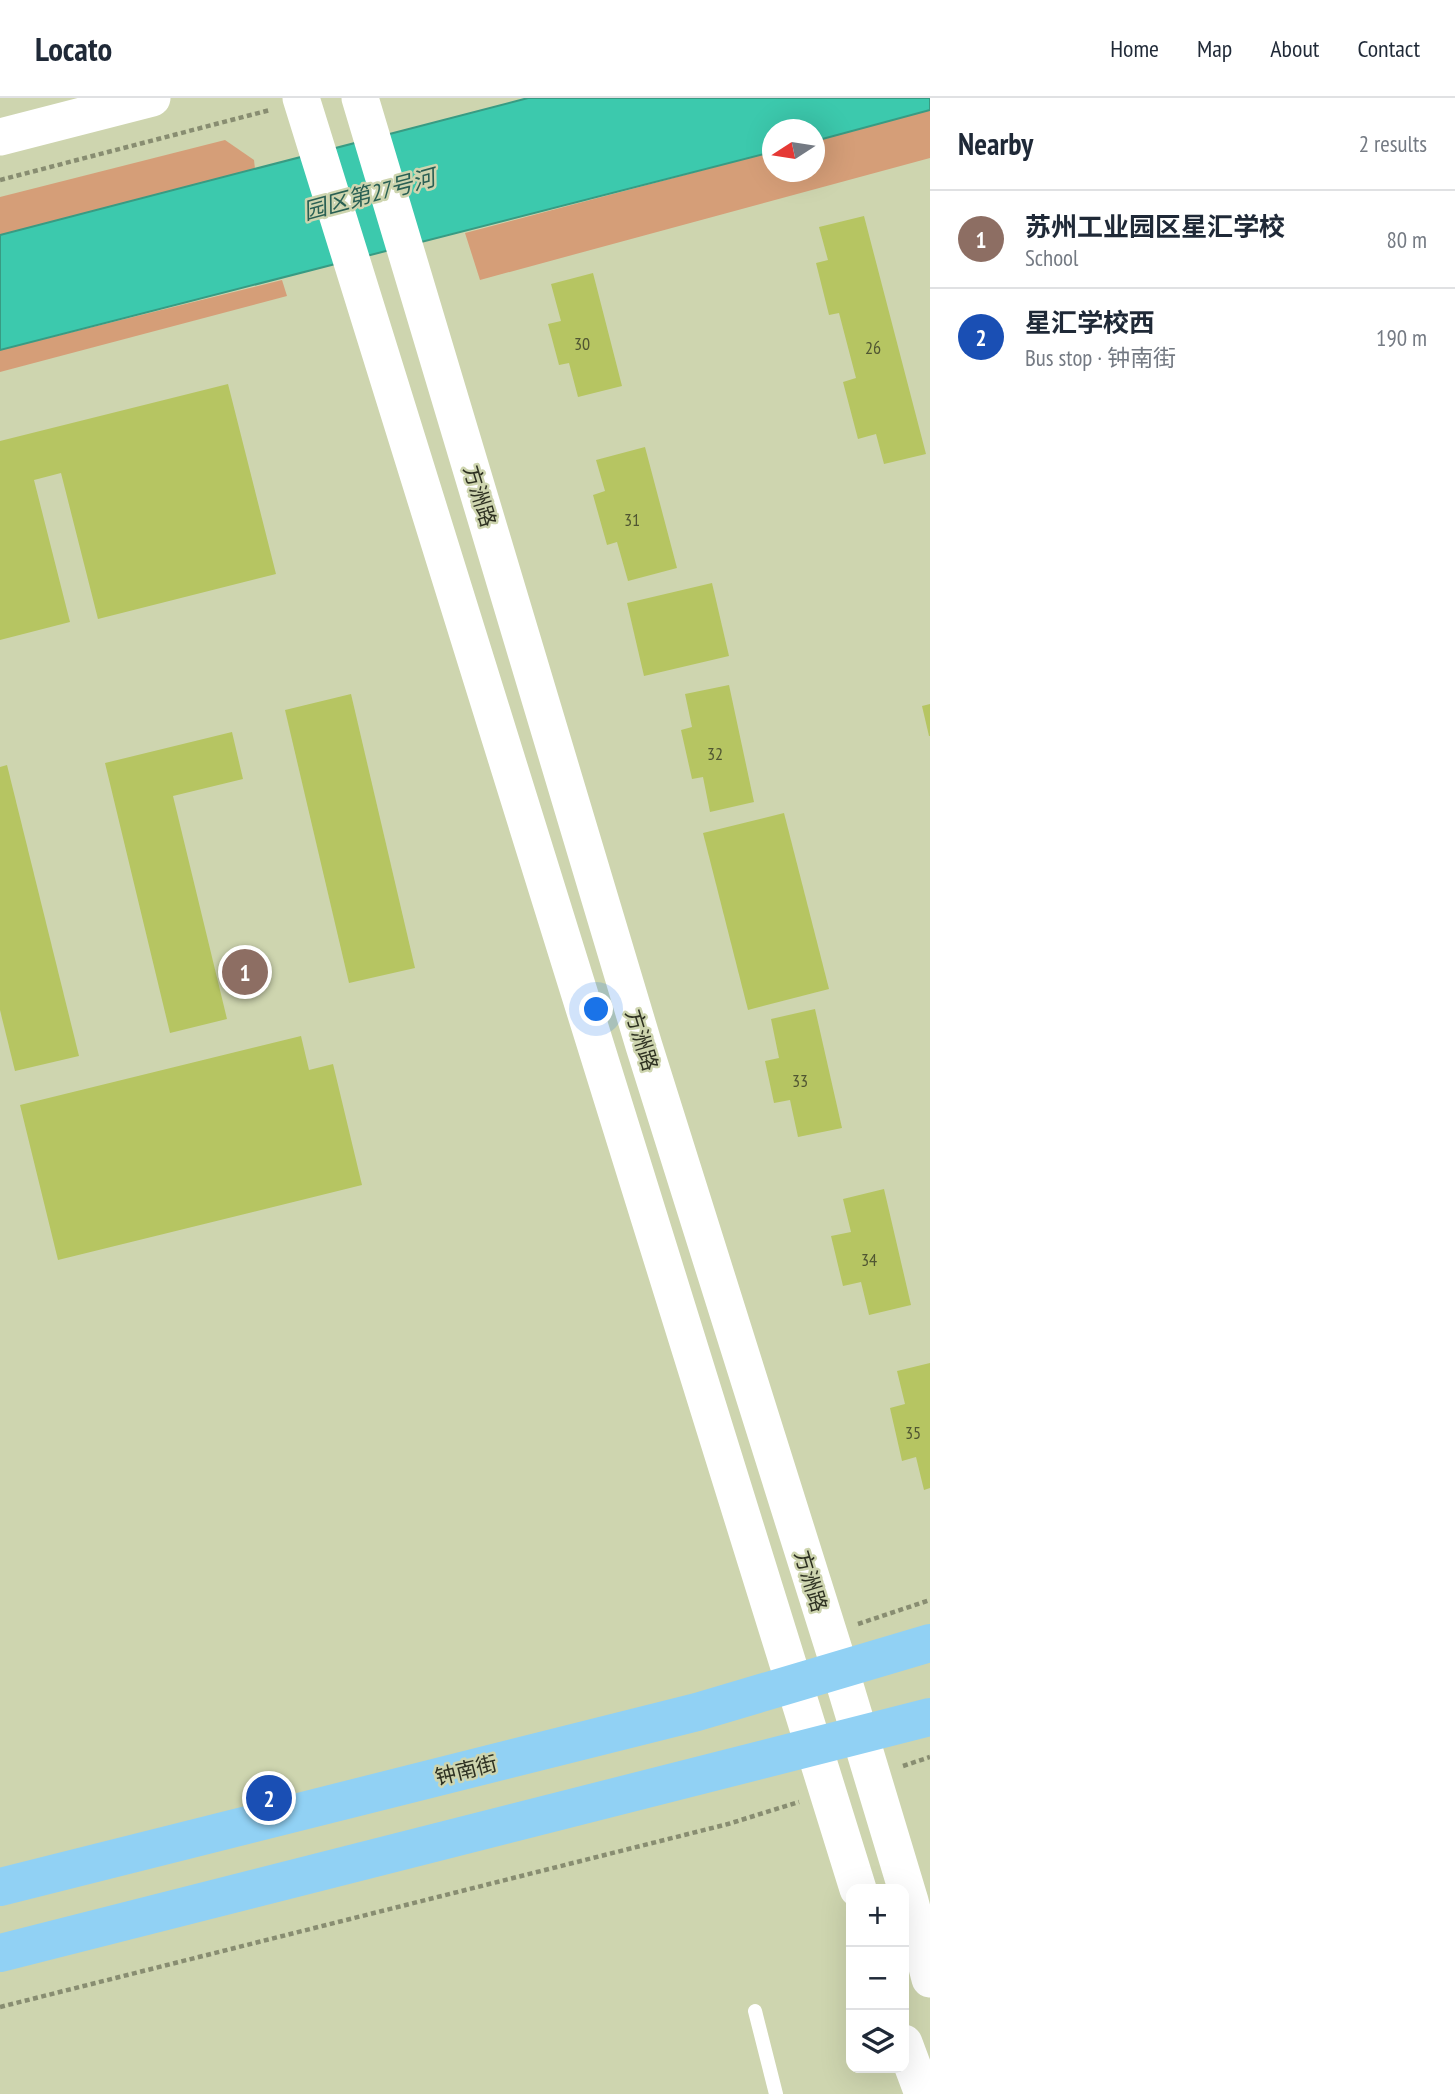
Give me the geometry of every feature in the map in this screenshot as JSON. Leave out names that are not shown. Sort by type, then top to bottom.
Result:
[{"type":"main road","points":[[0,137],[152,98]]},
{"type":"main road","name":"方洲路","points":[[363,107],[644,1046],[910,1901],[930,1979]]},
{"type":"main road","points":[[304,111],[796,1681],[857,1884]]},
{"type":"main road","name":"钟南街","points":[[0,1887],[697,1712],[930,1643]]},
{"type":"main road","points":[[0,1953],[930,1717]]},
{"type":"main road","points":[[909,2056],[923,2094]]},
{"type":"lane","points":[[755,2011],[776,2094]]},
{"type":"path","points":[[0,180],[304,111]]},
{"type":"path","points":[[870,1778],[930,1757]]},
{"type":"path","points":[[0,2007],[728,1824],[830,1792]]},
{"type":"shaded area","points":[[930,110],[930,158],[480,280],[465,233],[762,155],[762,182],[825,182],[825,138]]},
{"type":"shaded area","points":[[225,140],[254,160],[255,169],[0,235],[0,197]]},
{"type":"shaded area","points":[[282,280],[287,296],[0,372],[0,350]]},
{"type":"water","name":"园区第27号河","points":[[528,98],[930,98],[930,110],[825,138],[825,119],[762,119],[762,155],[0,350],[0,235]]},
{"type":"building","points":[[864,216],[926,454],[884,464],[876,434],[858,439],[843,382],[856,378],[839,313],[829,315],[816,263],[828,260],[819,227]]},
{"type":"building","points":[[593,273],[622,386],[578,397],[569,363],[559,365],[548,324],[561,321],[551,284]]},
{"type":"building","points":[[228,384],[276,574],[98,619],[61,473],[34,480],[70,622],[0,640],[0,441]]},
{"type":"building","points":[[645,447],[677,568],[628,581],[617,542],[607,545],[593,495],[605,491],[596,460]]},
{"type":"building","points":[[712,583],[729,656],[644,676],[627,603]]},
{"type":"building","points":[[729,685],[754,802],[710,812],[703,777],[692,779],[681,730],[692,727],[685,694]]},
{"type":"building","points":[[351,694],[415,968],[349,983],[285,710]]},
{"type":"building","points":[[930,704],[930,736],[929,736],[922,706]]},
{"type":"building","points":[[232,732],[243,779],[173,796],[227,1019],[170,1033],[105,763]]},
{"type":"building","points":[[7,765],[79,1056],[15,1071],[0,1010],[0,767]]},
{"type":"building","points":[[784,813],[829,989],[748,1010],[703,833]]},
{"type":"building","points":[[815,1009],[842,1128],[798,1137],[790,1100],[774,1103],[765,1061],[779,1058],[771,1019]]},
{"type":"building","points":[[301,1036],[309,1070],[333,1064],[362,1185],[58,1260],[20,1105]]},
{"type":"building","points":[[884,1189],[911,1305],[869,1315],[861,1282],[843,1286],[831,1236],[851,1232],[843,1199]]},
{"type":"building","points":[[930,1363],[930,1488],[924,1490],[916,1457],[902,1461],[890,1408],[905,1404],[897,1371]]},
{"type":"place","name":"苏州工业园区星汇学校","points":[[245,972]]},
{"type":"place","name":"星汇学校西","points":[[269,1798]]}]
